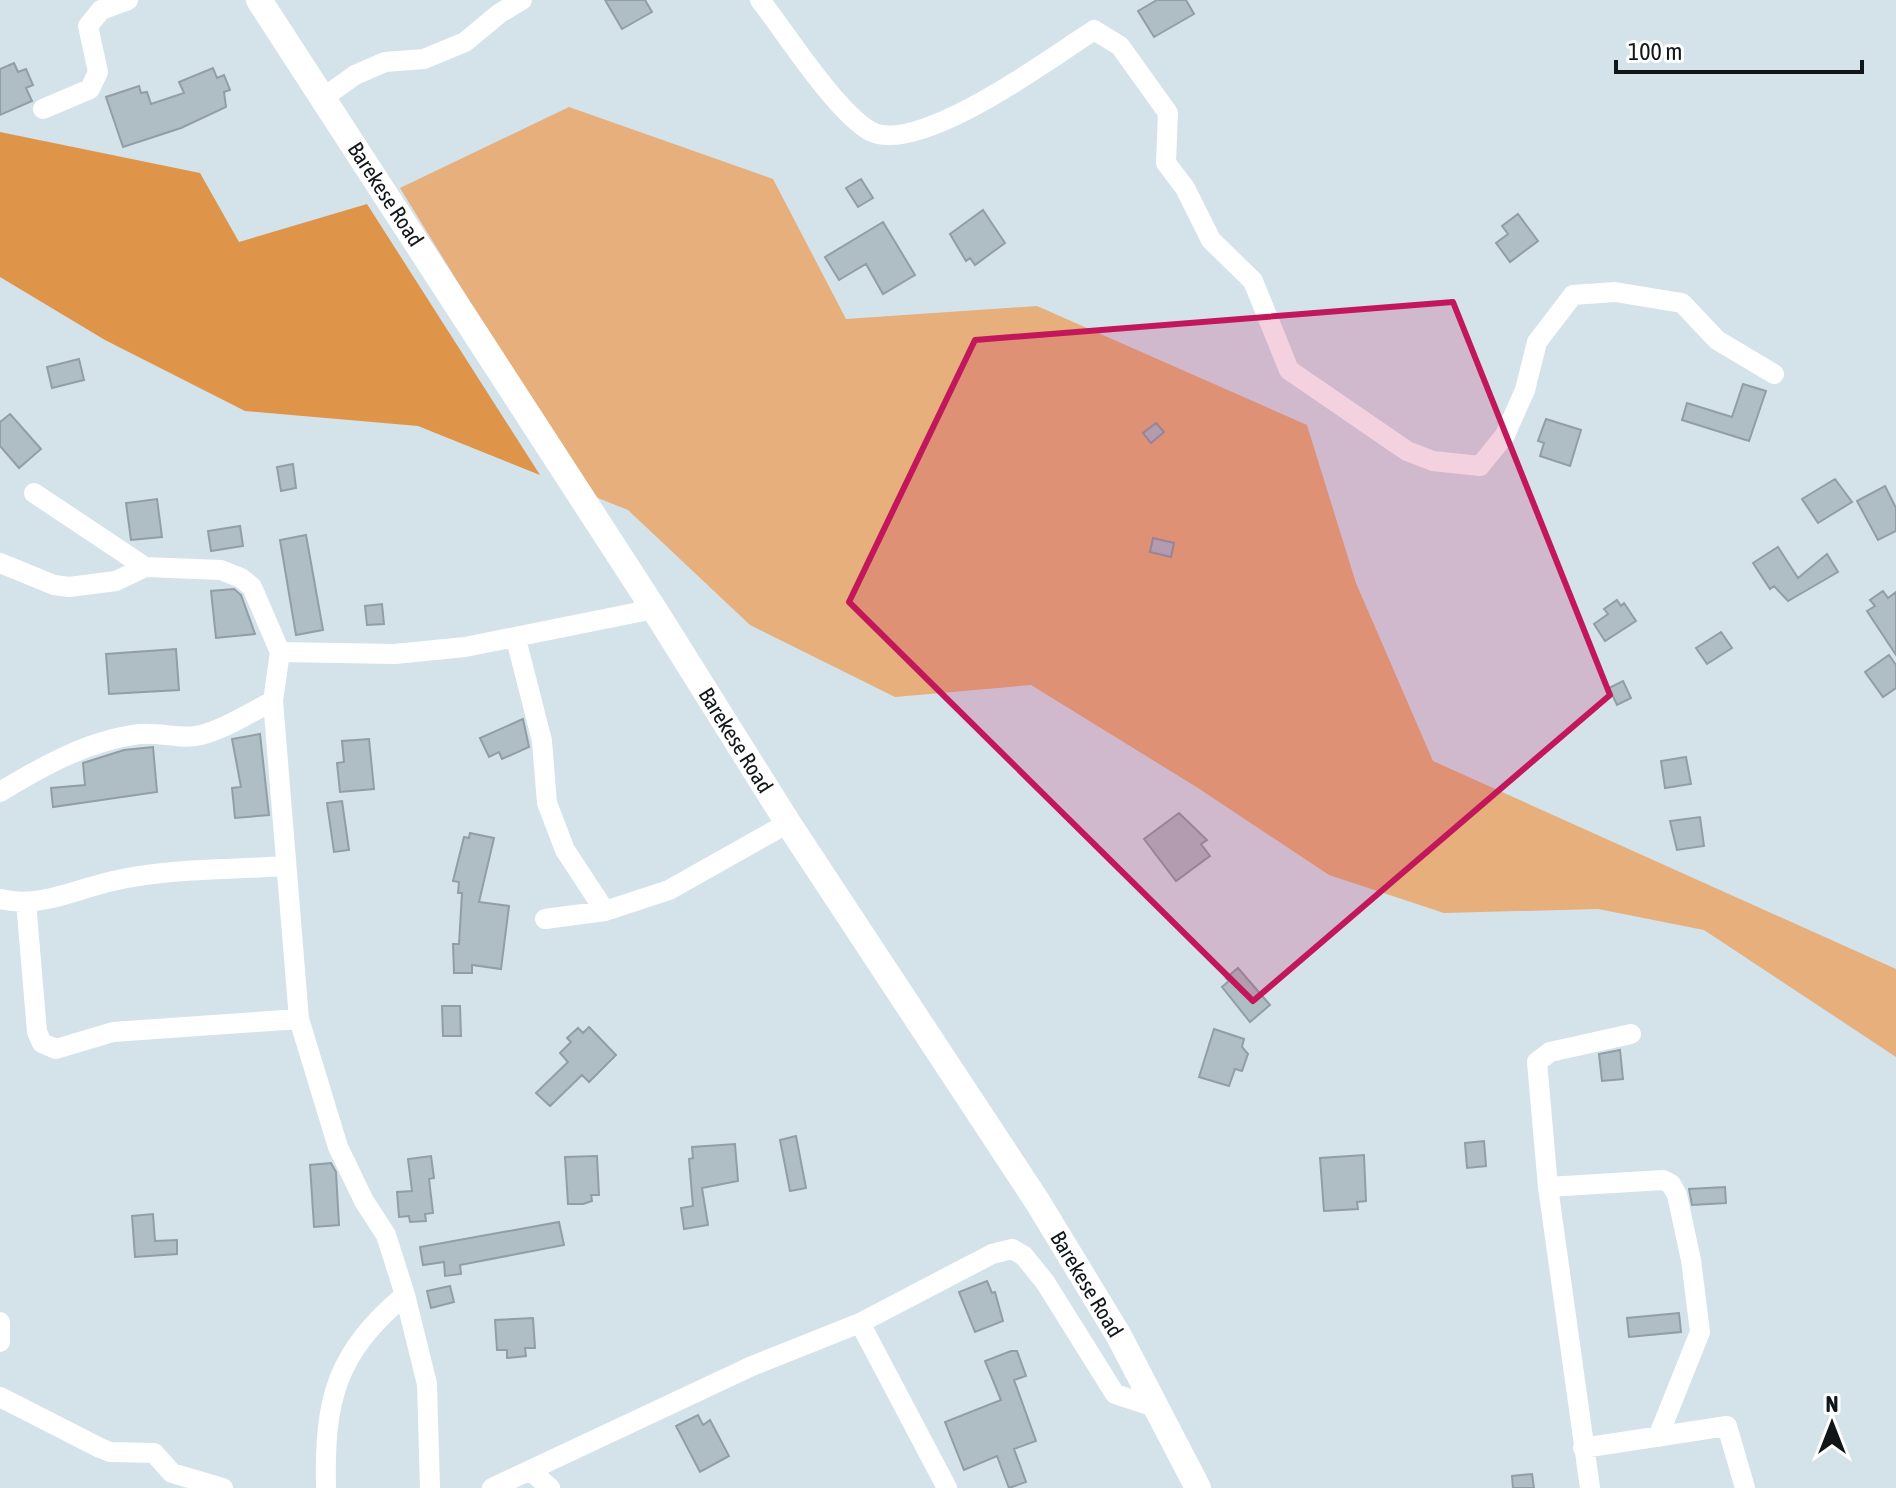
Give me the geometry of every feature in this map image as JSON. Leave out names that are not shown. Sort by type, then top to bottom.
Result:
[{"type":"main road","name":"Barekese Road","points":[[259,0],[654,609],[788,823],[1037,1201],[1158,1408],[1198,1488]]},
{"type":"street","points":[[43,109],[90,89],[98,72],[88,26],[101,10],[128,0]]},
{"type":"street","points":[[323,98],[355,75],[385,62],[424,59],[465,42],[500,13],[522,0]]},
{"type":"street","points":[[760,0],[850,114],[872,133],[908,135],[954,117],[1094,30],[1120,46],[1168,113],[1166,163],[1185,188],[1211,240],[1253,281],[1289,370],[1407,451],[1433,461],[1480,466],[1510,424],[1525,390],[1537,342],[1573,295],[1615,292],[1682,303],[1717,340],[1774,374]]},
{"type":"street","points":[[34,493],[145,567]]},
{"type":"street","points":[[0,563],[54,585],[69,587],[116,581],[145,567],[221,570],[241,578],[252,587],[280,652],[273,701],[284,866],[299,1019],[338,1147],[364,1201],[386,1235],[405,1295],[427,1384],[430,1488]]},
{"type":"street","points":[[280,652],[395,654],[516,639],[558,626],[654,609]]},
{"type":"street","points":[[516,639],[542,741],[547,803],[565,850],[605,911]]},
{"type":"street","points":[[0,792],[44,766],[105,741],[144,734],[173,738],[203,735],[273,701]]},
{"type":"street","points":[[545,919],[605,911],[669,890],[788,823]]},
{"type":"street","points":[[0,899],[26,902],[149,876],[284,866]]},
{"type":"street","points":[[26,902],[37,1032],[42,1043],[48,1047],[56,1049],[113,1032],[299,1019]]},
{"type":"street","points":[[1590,1488],[1548,1187],[1537,1062],[1550,1052],[1631,1034]]},
{"type":"street","points":[[1548,1187],[1663,1180],[1671,1184],[1677,1195],[1691,1260],[1700,1332],[1658,1437]]},
{"type":"street","points":[[492,1488],[515,1485],[532,1472],[752,1366],[860,1323],[992,1254],[1012,1249],[1024,1256],[1045,1282],[1115,1394],[1158,1408]]},
{"type":"street","points":[[326,1488],[325,1458],[338,1374],[360,1337],[405,1295]]},
{"type":"street","points":[[0,1322],[0,1342]]},
{"type":"street","points":[[860,1323],[947,1488]]},
{"type":"street","points":[[0,1397],[100,1448],[110,1452],[154,1453],[172,1473],[223,1488]]},
{"type":"street","points":[[1583,1448],[1727,1426],[1745,1488]]},
{"type":"street","points":[[532,1472],[550,1488]]},
{"type":"highlighted area","points":[[1453,302],[1610,695],[1253,1001],[849,602],[975,340]]},
{"type":"shaded area","points":[[569,107],[773,179],[846,319],[1037,306],[1307,425],[1356,583],[1433,761],[1896,969],[1896,1057],[1704,930],[1598,909],[1444,913],[1329,875],[1198,788],[1031,685],[895,697],[750,625],[628,510],[588,494],[400,188]]},
{"type":"shaded area","points":[[0,132],[200,173],[239,242],[367,204],[540,475],[418,426],[245,411],[105,340],[0,277]]},
{"type":"building","points":[[605,0],[645,0],[652,12],[622,29]]},
{"type":"building","points":[[1157,0],[1186,0],[1194,14],[1154,37],[1138,11]]},
{"type":"building","points":[[14,63],[18,72],[26,69],[33,85],[26,88],[32,101],[0,115],[0,69]]},
{"type":"building","points":[[213,68],[217,78],[224,75],[230,90],[224,92],[226,107],[181,128],[123,147],[106,97],[139,86],[141,93],[147,92],[151,104],[184,93],[179,82]]},
{"type":"building","points":[[861,179],[873,198],[858,207],[846,188]]},
{"type":"building","points":[[983,210],[1005,243],[975,265],[970,258],[966,261],[950,234]]},
{"type":"building","points":[[1518,214],[1538,241],[1510,262],[1496,243],[1508,234],[1502,226]]},
{"type":"building","points":[[883,222],[915,275],[883,294],[866,264],[839,280],[825,257]]},
{"type":"building","points":[[79,359],[84,380],[52,388],[47,367]]},
{"type":"building","points":[[1743,384],[1766,391],[1749,441],[1682,420],[1687,403],[1732,417]]},
{"type":"building","points":[[10,414],[41,449],[19,468],[0,446],[0,422]]},
{"type":"building","points":[[1546,419],[1581,430],[1570,466],[1540,456],[1544,443],[1538,441]]},
{"type":"building","points":[[1156,423],[1164,432],[1151,443],[1143,433]]},
{"type":"building","points":[[293,464],[296,488],[281,491],[277,467]]},
{"type":"building","points":[[1835,479],[1852,502],[1818,523],[1802,499]]},
{"type":"building","points":[[1885,486],[1896,508],[1896,531],[1878,540],[1857,501]]},
{"type":"building","points":[[157,499],[162,537],[131,540],[126,503]]},
{"type":"building","points":[[240,526],[243,546],[211,551],[208,531]]},
{"type":"building","points":[[306,535],[323,630],[296,635],[280,540]]},
{"type":"building","points":[[1153,538],[1174,543],[1171,557],[1150,552]]},
{"type":"building","points":[[1778,547],[1798,578],[1827,554],[1838,572],[1788,601],[1774,586],[1770,589],[1753,563]]},
{"type":"building","points":[[234,589],[241,595],[255,634],[216,638],[211,591]]},
{"type":"building","points":[[1883,591],[1888,598],[1896,592],[1896,655],[1867,611],[1875,606],[1870,600]]},
{"type":"building","points":[[1617,600],[1621,606],[1624,603],[1636,621],[1605,641],[1594,624],[1608,614],[1604,609]]},
{"type":"building","points":[[382,604],[384,624],[367,625],[365,606]]},
{"type":"building","points":[[1721,632],[1732,648],[1707,664],[1696,648]]},
{"type":"building","points":[[176,649],[179,690],[109,694],[106,654]]},
{"type":"building","points":[[1889,655],[1896,665],[1896,688],[1883,697],[1865,672]]},
{"type":"building","points":[[1623,681],[1631,698],[1617,705],[1609,688]]},
{"type":"building","points":[[523,719],[529,747],[502,759],[499,752],[489,757],[480,738]]},
{"type":"building","points":[[260,734],[269,815],[235,818],[232,788],[241,787],[232,739]]},
{"type":"building","points":[[369,739],[374,789],[340,792],[337,763],[344,762],[342,741]]},
{"type":"building","points":[[153,747],[157,792],[53,807],[51,788],[85,785],[83,763],[124,750]]},
{"type":"building","points":[[1686,757],[1691,784],[1665,788],[1661,761]]},
{"type":"building","points":[[342,801],[349,850],[334,852],[327,803]]},
{"type":"building","points":[[1179,813],[1207,840],[1201,844],[1210,856],[1176,881],[1144,839]]},
{"type":"building","points":[[1700,817],[1704,846],[1677,850],[1670,821]]},
{"type":"building","points":[[470,833],[494,838],[479,902],[509,906],[501,969],[472,965],[472,973],[454,973],[453,944],[459,944],[462,893],[458,893],[459,882],[453,881],[464,837],[469,838]]},
{"type":"building","points":[[1238,968],[1270,1005],[1250,1022],[1222,987],[1229,981],[1226,978]]},
{"type":"building","points":[[442,1006],[460,1006],[461,1036],[443,1036]]},
{"type":"building","points":[[589,1027],[616,1055],[589,1082],[582,1075],[550,1106],[536,1093],[568,1062],[560,1053],[571,1042],[567,1038],[578,1028],[583,1033]]},
{"type":"building","points":[[1214,1029],[1244,1039],[1242,1047],[1248,1054],[1242,1071],[1235,1069],[1229,1086],[1199,1077]]},
{"type":"building","points":[[1620,1050],[1623,1079],[1602,1081],[1599,1054]]},
{"type":"building","points":[[796,1136],[806,1188],[790,1191],[780,1140]]},
{"type":"building","points":[[1484,1141],[1486,1166],[1467,1168],[1465,1143]]},
{"type":"building","points":[[735,1144],[738,1181],[702,1188],[708,1225],[684,1229],[681,1208],[693,1206],[689,1159],[693,1158],[692,1147]]},
{"type":"building","points":[[1364,1155],[1366,1201],[1357,1202],[1358,1209],[1324,1211],[1320,1158]]},
{"type":"building","points":[[431,1156],[434,1178],[429,1179],[433,1213],[425,1214],[426,1221],[410,1222],[409,1216],[399,1217],[397,1192],[412,1191],[408,1159]]},
{"type":"building","points":[[597,1156],[599,1195],[591,1195],[592,1201],[583,1204],[568,1204],[565,1157]]},
{"type":"building","points":[[331,1163],[336,1172],[339,1225],[314,1227],[310,1165]]},
{"type":"building","points":[[1725,1187],[1726,1203],[1692,1205],[1689,1189]]},
{"type":"building","points":[[153,1214],[155,1241],[177,1240],[177,1254],[135,1257],[132,1216]]},
{"type":"building","points":[[559,1222],[564,1245],[460,1265],[461,1274],[445,1276],[444,1262],[423,1265],[420,1247]]},
{"type":"building","points":[[987,1281],[992,1293],[995,1292],[1003,1321],[975,1332],[959,1292]]},
{"type":"building","points":[[450,1286],[454,1302],[431,1308],[427,1291]]},
{"type":"building","points":[[1679,1313],[1681,1332],[1629,1337],[1627,1318]]},
{"type":"building","points":[[533,1318],[535,1348],[525,1348],[526,1356],[507,1358],[507,1350],[497,1350],[495,1320]]},
{"type":"building","points":[[1017,1351],[1026,1376],[1014,1380],[1036,1441],[1014,1449],[1026,1482],[1009,1488],[997,1456],[964,1470],[945,1422],[1001,1400],[985,1361]]},
{"type":"building","points":[[698,1415],[703,1425],[710,1420],[729,1456],[700,1472],[676,1426]]},
{"type":"building","points":[[1532,1474],[1534,1488],[1513,1488],[1512,1476]]}]
